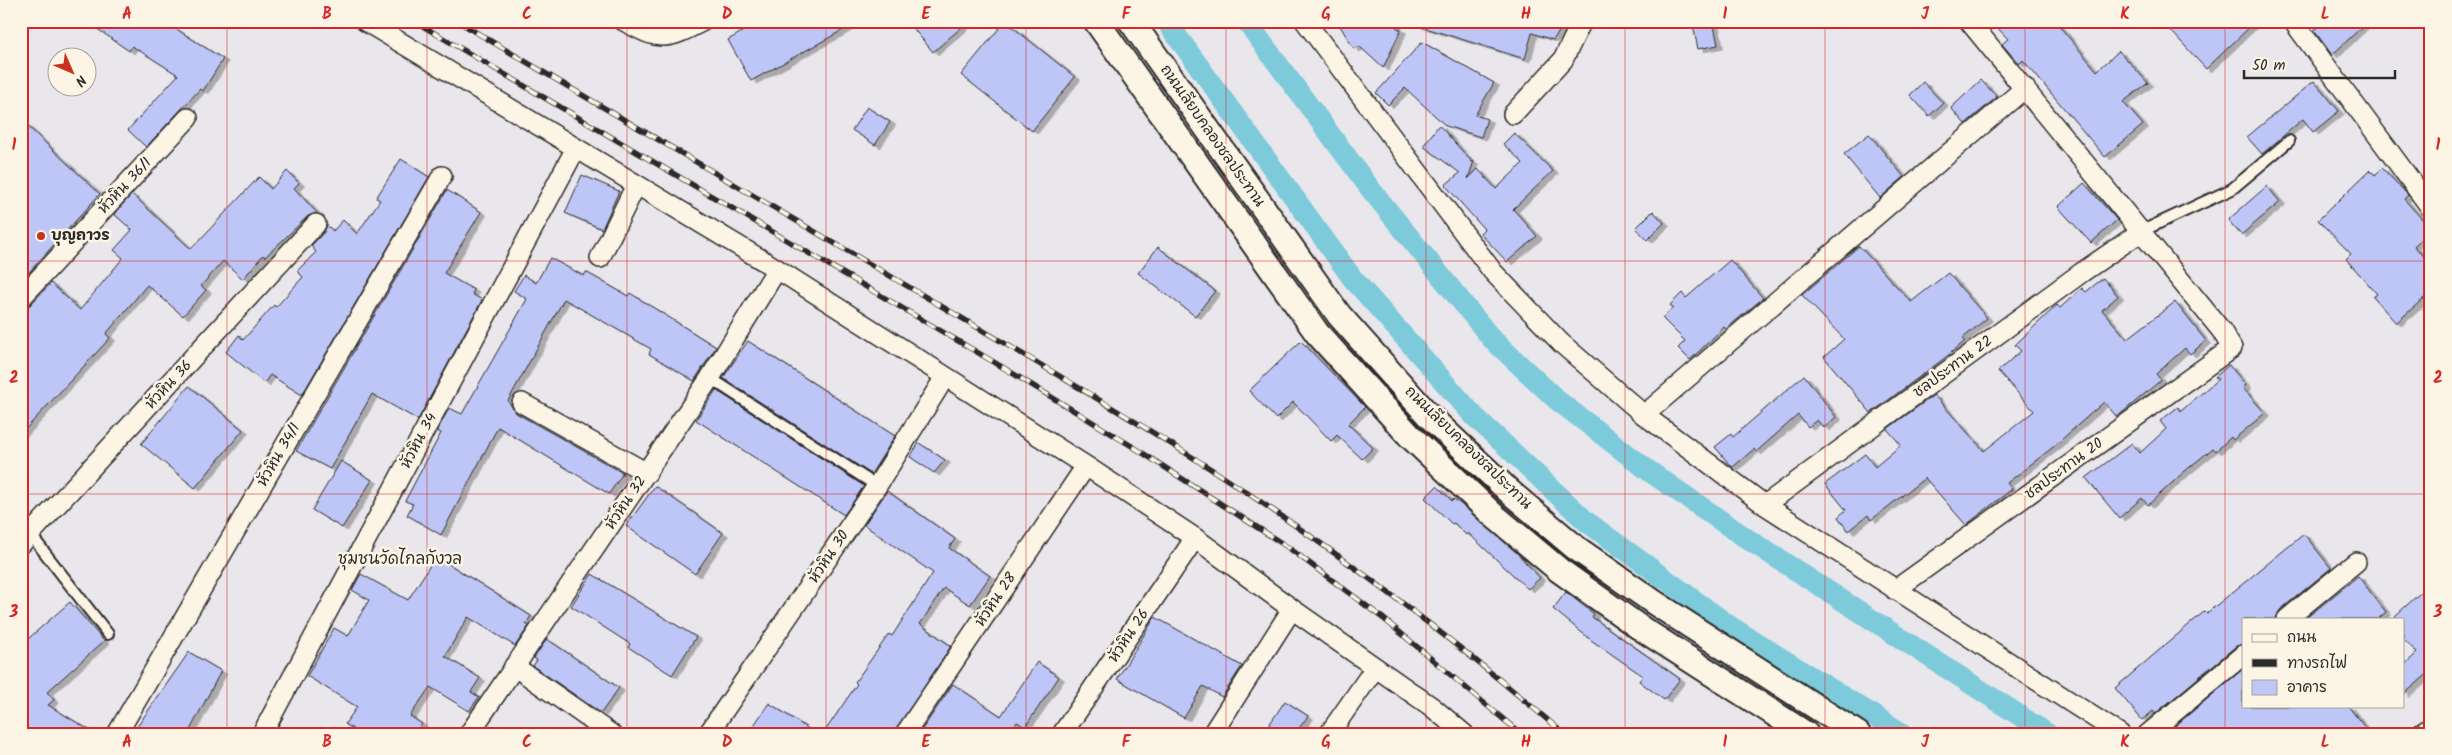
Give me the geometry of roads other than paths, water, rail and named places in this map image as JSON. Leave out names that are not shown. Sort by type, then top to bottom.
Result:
[{"type":"street","points":[[364,21],[777,269],[1086,466],[1195,538],[1432,707],[1464,734]]},
{"type":"street","points":[[624,21],[648,34],[661,37],[677,35],[703,21]]},
{"type":"street","name":"ถนนเลียบคลองชลประทาน","points":[[1096,21],[1317,332],[1409,436],[1492,514],[1559,570],[1639,627],[1806,734]]},
{"type":"street","name":"ถนนเลียบคลองชลประทาน","points":[[1131,21],[1339,315],[1429,416],[1511,493],[1576,548],[1655,603],[1858,734]]},
{"type":"street","points":[[1305,21],[1492,272],[1561,343],[1644,415],[1765,506],[2120,734]]},
{"type":"street","points":[[1512,114],[1563,60],[1582,21]]},
{"type":"street","points":[[1969,21],[2142,232]]},
{"type":"street","points":[[2293,21],[2431,208]]},
{"type":"street","points":[[1644,415],[2025,88]]},
{"type":"street","name":"หัวหิน 36/1","points":[[21,298],[188,118]]},
{"type":"street","name":"หัวหิน 34","points":[[262,734],[576,148]]},
{"type":"street","name":"หัวหิน 34/1","points":[[117,734],[442,176]]},
{"type":"street","points":[[600,258],[636,184]]},
{"type":"street","name":"หัวหิน 36","points":[[25,534],[316,224]]},
{"type":"street","name":"ชลประทาน 20","points":[[1895,590],[2232,348],[2221,330],[2142,232]]},
{"type":"street","name":"ชลประทาน 22","points":[[1765,506],[2081,273],[2142,232]]},
{"type":"street","name":"หัวหิน 32","points":[[469,734],[710,378],[777,269]]},
{"type":"street","name":"หัวหิน 30","points":[[708,734],[877,486],[945,377]]},
{"type":"street","points":[[522,403],[647,473]]},
{"type":"street","name":"หัวหิน 28","points":[[905,734],[1086,466]]},
{"type":"street","name":"หัวหิน 26","points":[[1062,734],[1195,538]]},
{"type":"street","points":[[2288,618],[2356,562]]},
{"type":"street","points":[[1212,734],[1292,609]]},
{"type":"street","points":[[2148,734],[2242,656]]},
{"type":"street","points":[[514,666],[611,734]]},
{"type":"street","points":[[1330,734],[1375,668]]},
{"type":"street","points":[[2421,734],[2431,727]]},
{"type":"lane","points":[[2142,232],[2232,188],[2289,141]]},
{"type":"lane","points":[[710,378],[877,486]]},
{"type":"lane","points":[[25,534],[108,634]]},
{"type":"waterway","points":[[1166,21],[1353,279],[1475,417],[1587,522],[1731,627],[1903,734]]},
{"type":"waterway","points":[[1246,21],[1372,191],[1491,338],[1557,400],[1649,471],[1743,536],[2048,734]]},
{"type":"railway","points":[[414,21],[1004,368],[1135,448],[1289,548],[1384,619],[1521,734]]},
{"type":"railway","points":[[457,21],[1065,379],[1214,471],[1305,532],[1394,596],[1564,734]]},
{"type":"place","name":"บุญถาวร","points":[[41,236]]},
{"type":"district","name":"ชุมชนวัดไกลกังวล","points":[[400,559]]}]
